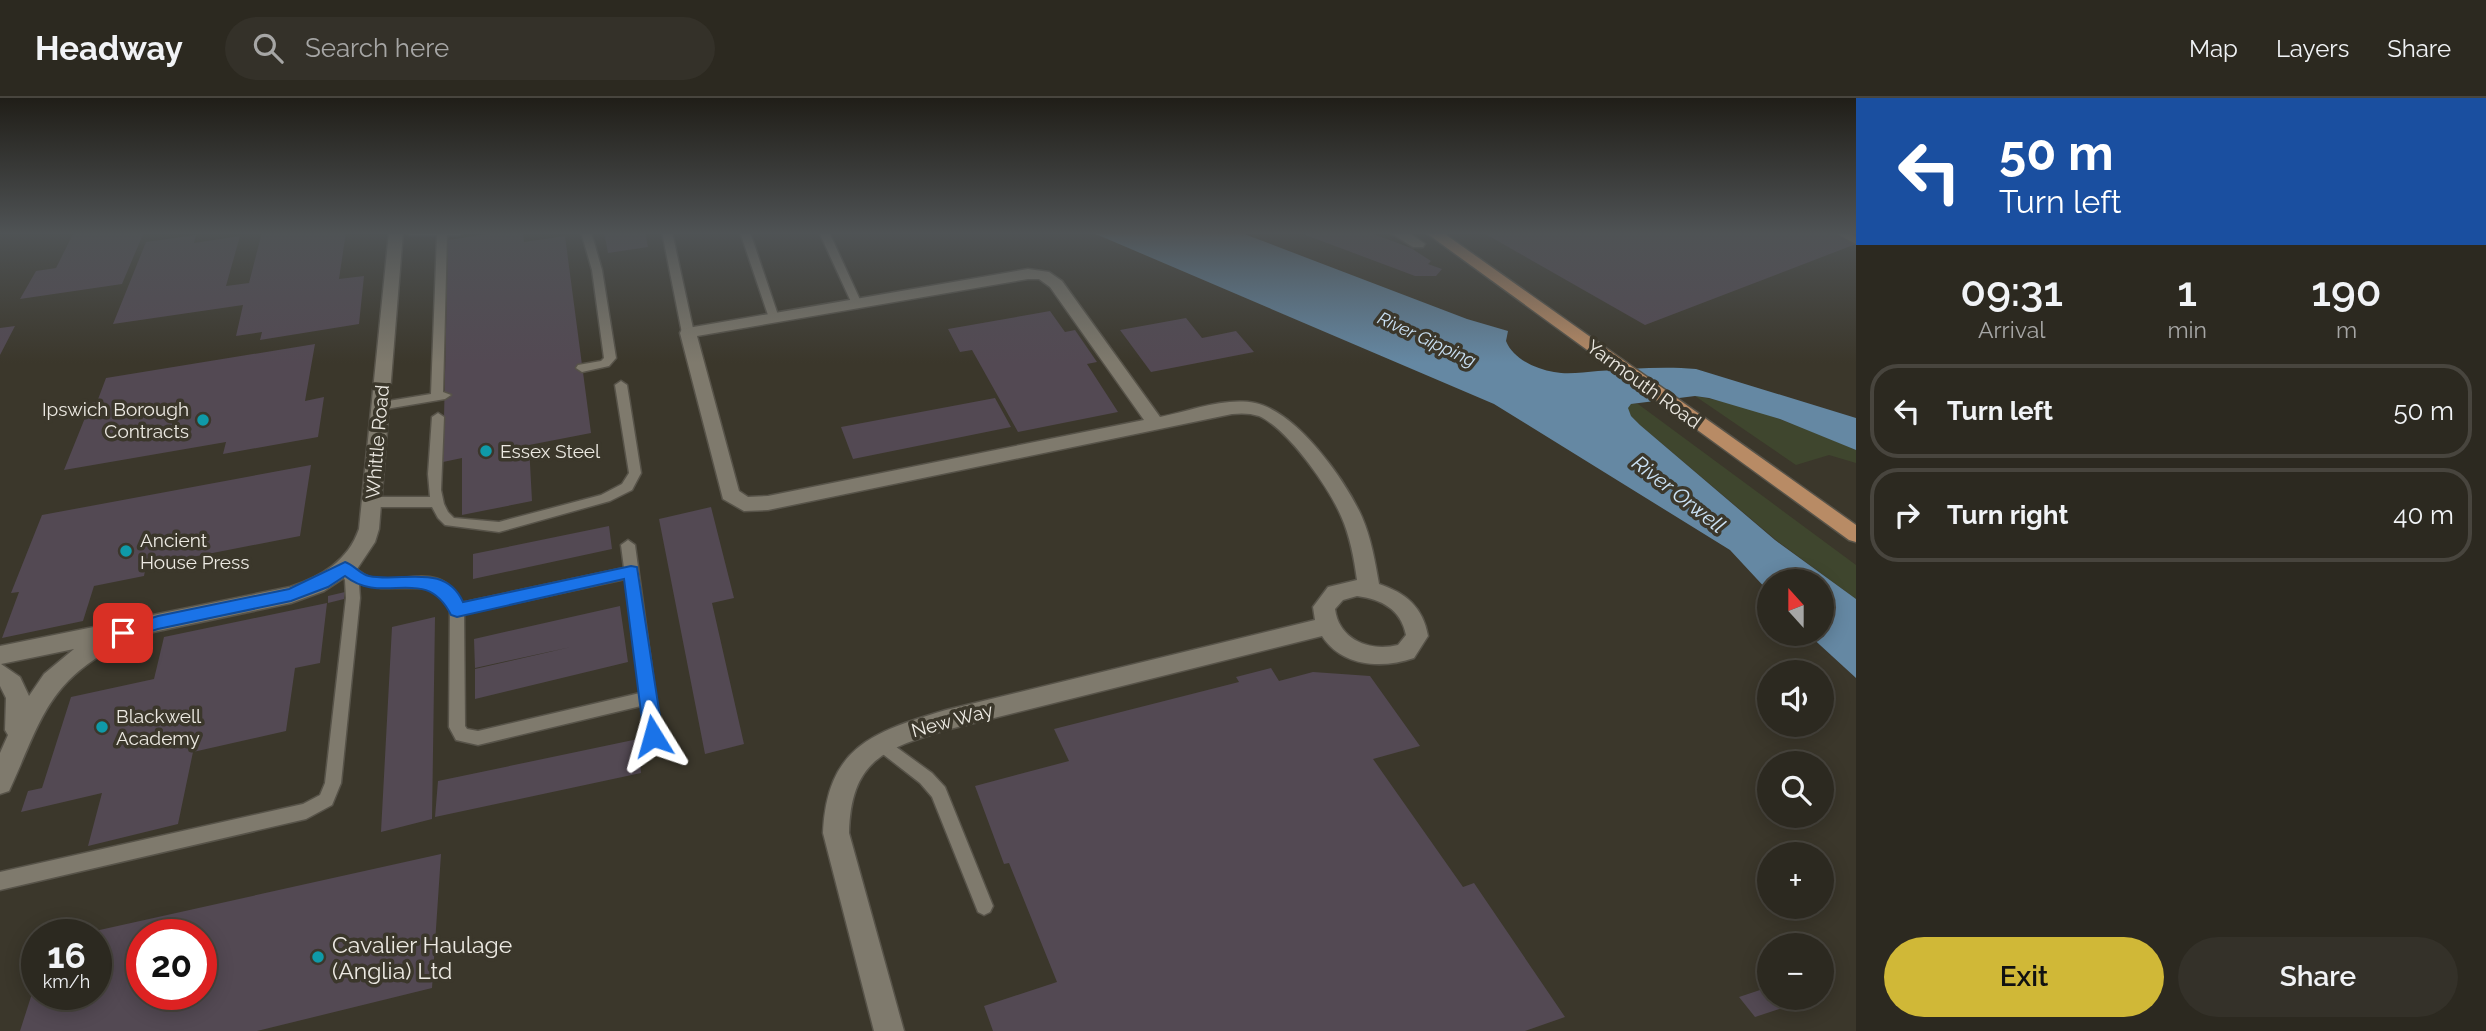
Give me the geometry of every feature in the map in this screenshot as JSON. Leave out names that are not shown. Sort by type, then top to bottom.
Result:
[{"type":"main road","name":"Yarmouth Road","points":[[1493,276],[1856,535]]},
{"type":"street","name":"Whittle Road","points":[[158,622],[304,591],[345,568],[361,551],[366,542],[372,502],[392,276]]},
{"type":"street","points":[[1019,276],[688,333],[730,494],[744,505],[768,503],[1242,408],[1274,417],[1315,463],[1351,513],[1369,589]]},
{"type":"street","points":[[1038,276],[1048,277],[1056,284],[1156,424]]},
{"type":"street","points":[[1345,589],[1369,589],[1394,599],[1412,616],[1417,636],[1406,652],[1383,658],[1369,656],[1343,645],[1327,626],[1324,607],[1329,599],[1345,589]]},
{"type":"street","points":[[0,655],[158,622]]},
{"type":"street","points":[[8,744],[41,694],[64,667],[100,643],[158,622]]},
{"type":"street","name":"New Way","points":[[889,1031],[841,851],[835,817],[840,791],[852,767],[881,743],[946,720],[1327,626]]},
{"type":"street","points":[[0,673],[15,686],[18,701],[0,783]]},
{"type":"lane","points":[[380,407],[441,395],[442,276]]},
{"type":"lane","points":[[582,368],[606,364],[610,358],[598,276]]},
{"type":"lane","points":[[676,276],[688,333]]},
{"type":"lane","points":[[760,276],[774,318]]},
{"type":"lane","points":[[843,276],[856,304]]},
{"type":"lane","points":[[438,417],[435,502],[444,519],[450,522],[490,528],[605,498],[627,488],[635,473],[621,385]]},
{"type":"lane","points":[[372,502],[435,502]]},
{"type":"lane","points":[[628,545],[653,736]]},
{"type":"lane","points":[[345,568],[359,579],[370,582],[429,582],[446,592],[454,601],[457,610],[457,727],[462,735],[478,737],[648,698]]},
{"type":"lane","points":[[0,881],[306,811],[326,800],[333,783],[354,598],[352,580],[345,568]]},
{"type":"lane","points":[[457,610],[631,572]]},
{"type":"lane","points":[[881,743],[926,778],[939,792],[984,906]]},
{"type":"green space","points":[[1695,396],[1757,411],[1856,450],[1856,463],[1829,455],[1796,465]]},
{"type":"green space","points":[[1631,404],[1638,404],[1856,565],[1856,599],[1834,583],[1834,569],[1815,569],[1776,540],[1640,425],[1627,408]]},
{"type":"water","points":[[1193,276],[1353,276],[1467,319],[1508,331],[1506,341],[1514,353],[1526,362],[1554,372],[1696,369],[1856,418],[1856,450],[1780,419],[1709,398],[1695,396],[1631,404],[1628,408],[1631,416],[1640,425],[1775,540],[1815,569],[1757,569],[1757,579],[1730,550],[1494,404]]},
{"type":"water","points":[[1834,583],[1856,599],[1856,678],[1821,646],[1834,646]]},
{"type":"building","points":[[33,276],[126,276],[122,284],[20,299]]},
{"type":"building","points":[[133,276],[229,276],[226,286],[249,283],[251,276],[340,276],[339,279],[364,276],[359,324],[260,340],[262,332],[236,336],[243,305],[113,324]]},
{"type":"building","points":[[447,276],[570,276],[591,433],[529,445],[532,501],[462,515],[462,458],[443,462]]},
{"type":"building","points":[[1558,276],[1774,276],[1645,325]]},
{"type":"building","points":[[1050,311],[1065,332],[1075,330],[1097,362],[1087,364],[1118,412],[1018,432],[972,350],[960,352],[948,329]]},
{"type":"building","points":[[1186,318],[1202,338],[1236,331],[1254,352],[1151,372],[1120,330]]},
{"type":"building","points":[[15,326],[0,355],[0,328]]},
{"type":"building","name":"Ipswich Borough Contracts","points":[[315,344],[305,401],[324,397],[318,437],[223,454],[226,442],[64,470],[91,403],[97,402],[106,378]]},
{"type":"building","points":[[995,398],[1011,427],[853,459],[841,427]]},
{"type":"building","name":"Ancient House Press","points":[[311,465],[300,536],[146,566],[144,576],[94,586],[83,621],[2,638],[19,592],[11,593],[42,515]]},
{"type":"building","points":[[711,507],[734,598],[712,603],[744,744],[705,754],[659,519]]},
{"type":"building","points":[[609,526],[612,549],[473,579],[473,554]]},
{"type":"building","points":[[345,592],[344,599],[328,603],[328,596]]},
{"type":"building","points":[[327,603],[320,663],[295,668],[286,731],[193,752],[178,824],[88,846],[102,793],[21,812],[28,791],[42,788],[71,697],[154,679],[164,637]]},
{"type":"building","points":[[620,606],[628,662],[475,699],[475,669],[571,647],[475,668],[474,639]]},
{"type":"building","points":[[435,617],[432,819],[381,832],[392,627]]},
{"type":"building","points":[[1271,668],[1279,681],[1313,672],[1370,676],[1420,746],[1373,759],[1463,887],[1474,883],[1565,1017],[1525,1031],[993,1031],[984,1006],[1057,982],[1009,863],[1004,864],[975,786],[1069,761],[1054,729],[1239,682],[1236,677]]},
{"type":"building","points":[[638,739],[641,773],[435,817],[438,781]]},
{"type":"building","name":"Cavalier Haulage (Anglia) Ltd","points":[[441,854],[432,988],[257,1031],[20,1031],[27,1010],[112,1010],[112,927],[126,924],[126,1010],[217,1010],[217,919],[149,919]]},
{"type":"building","points":[[1757,991],[1757,1010],[1776,1010],[1755,1017],[1739,997]]},
{"type":"place","name":"Ipswich Borough Contracts","points":[[203,420]]},
{"type":"place","name":"Essex Steel","points":[[486,451]]},
{"type":"place","name":"Ancient House Press","points":[[126,551]]},
{"type":"place","name":"Blackwell Academy","points":[[102,727]]},
{"type":"place","name":"Cavalier Haulage (Anglia) Ltd","points":[[318,957]]},
{"type":"route","points":[[123,633],[158,622],[304,591],[345,568],[359,579],[370,582],[429,582],[446,592],[454,601],[457,610],[631,572],[653,736]]},
{"type":"water label","name":"River Gipping","points":[[1427,339]]},
{"type":"water label","name":"River Orwell","points":[[1679,494]]}]
